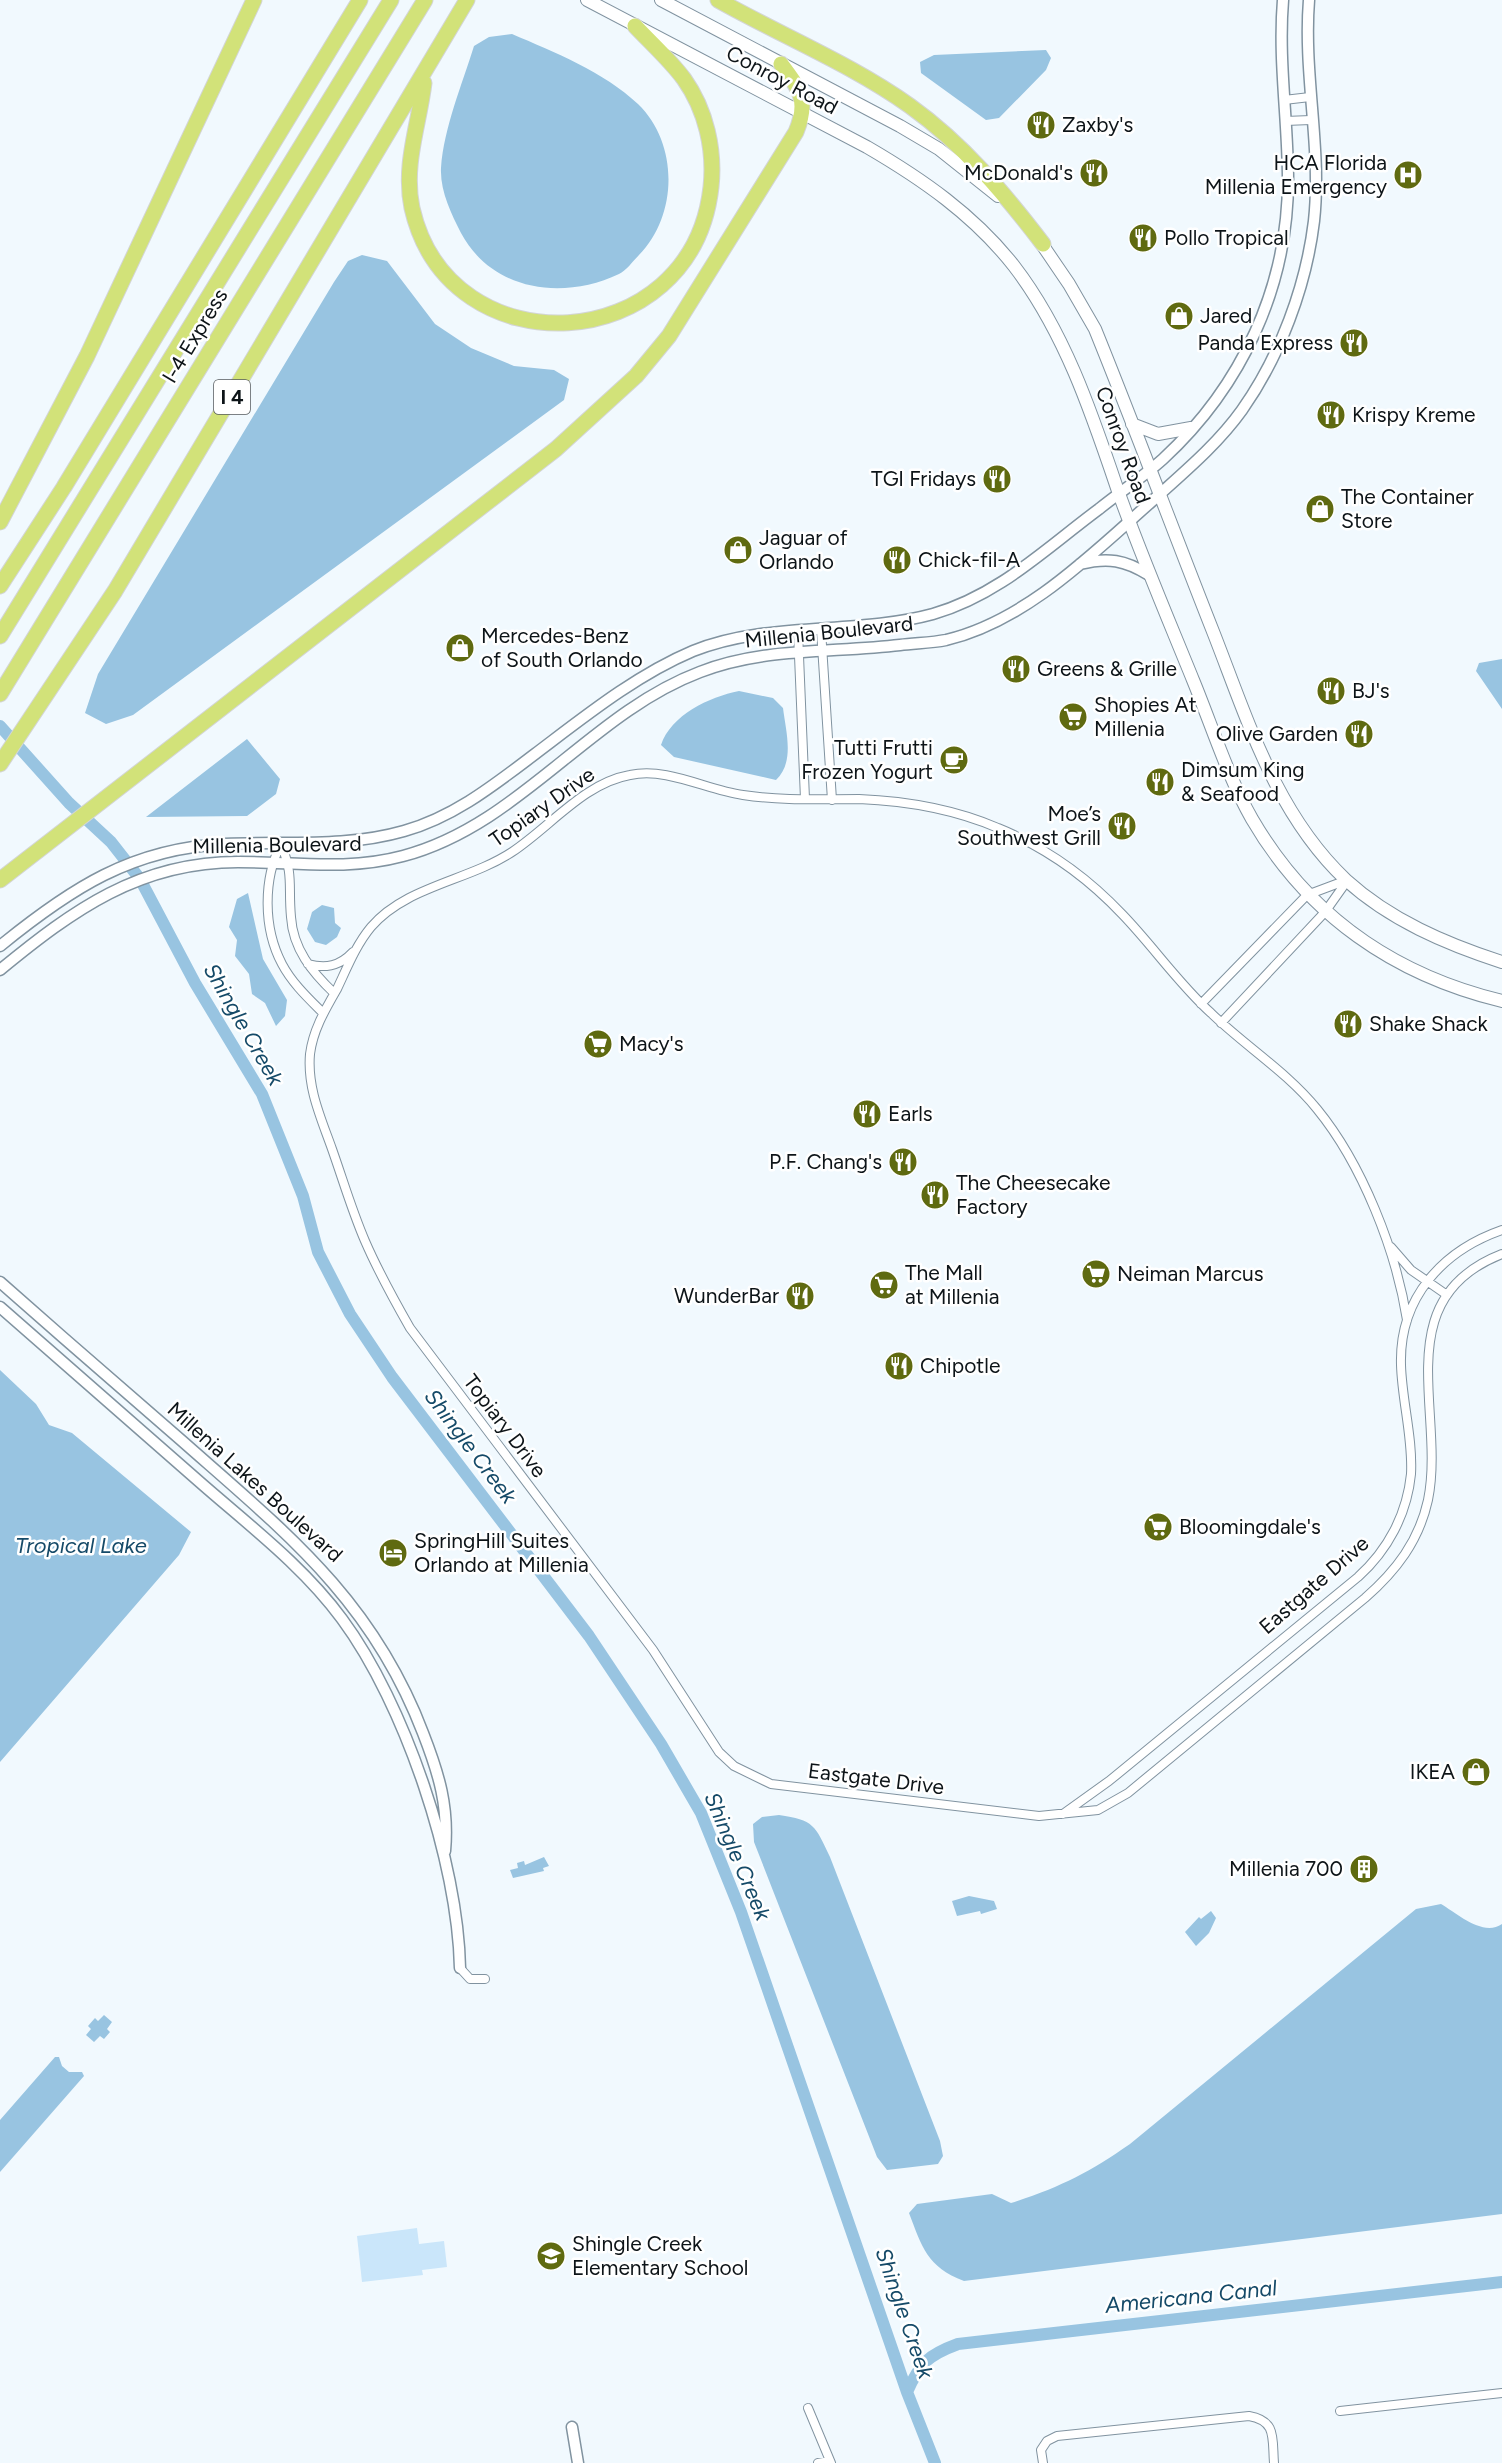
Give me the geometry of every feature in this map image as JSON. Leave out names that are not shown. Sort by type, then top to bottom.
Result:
[{"type":"highway","points":[[0,522],[87,356],[254,0]]},
{"type":"highway","points":[[0,585],[64,487],[360,0]]},
{"type":"highway","name":"I-4 Express","points":[[0,636],[391,0]]},
{"type":"highway","name":"I-4 Express","points":[[0,694],[425,0]]},
{"type":"highway","name":"I 4","points":[[0,764],[115,591],[424,76],[467,0]]},
{"type":"highway","points":[[718,0],[843,66],[910,106],[968,154],[1005,194],[1043,244]]},
{"type":"highway","points":[[424,76],[421,110],[411,150],[409,190],[418,227],[435,260],[454,282],[482,303],[509,315],[543,323],[586,322],[626,310],[653,293],[679,269],[695,244],[708,211],[714,164],[706,122],[685,80],[635,26]]},
{"type":"highway","points":[[0,880],[547,456],[636,376],[681,319],[796,132],[804,113],[801,96],[794,80],[781,64]]},
{"type":"main road","name":"Conroy Road","points":[[587,0],[804,113],[907,170],[940,194],[982,231],[1014,266],[1064,346],[1149,575],[1234,781],[1253,819],[1307,895],[1324,912],[1362,940],[1445,983],[1502,1001]]},
{"type":"main road","name":"Conroy Road","points":[[661,0],[939,149],[1010,208],[1043,244],[1095,329],[1266,766],[1289,811],[1347,880],[1414,927],[1456,947],[1502,962]]},
{"type":"main road","points":[[1132,424],[1158,434],[1191,428]]},
{"type":"street","name":"Millenia Boulevard","points":[[0,946],[66,895],[107,872],[148,856],[210,845],[366,839],[431,821],[476,798],[553,740],[656,669],[697,650],[740,638],[888,624],[937,612],[975,598],[1019,572],[1149,470],[1219,397],[1240,363],[1269,297],[1282,256],[1287,220],[1280,32],[1283,0]]},
{"type":"street","name":"Millenia Boulevard","points":[[0,970],[74,912],[117,889],[158,873],[217,863],[358,865],[397,858],[435,845],[497,813],[656,693],[691,675],[723,664],[799,651],[946,640],[999,619],[1045,591],[1130,521],[1208,451],[1240,412],[1281,342],[1296,298],[1314,222],[1307,33],[1309,0]]},
{"type":"street","points":[[1284,100],[1310,98]]},
{"type":"street","points":[[1285,121],[1311,120]]},
{"type":"street","points":[[1077,565],[1102,559],[1120,560],[1149,575]]},
{"type":"street","points":[[821,630],[832,800]]},
{"type":"street","points":[[798,632],[804,799]]},
{"type":"street","name":"Topiary Drive","points":[[793,1788],[771,1784],[751,1776],[720,1752],[653,1650],[410,1328],[364,1238],[315,1102],[309,1068],[311,1048],[323,1013],[369,929],[393,908],[509,854],[591,792],[619,777],[637,773],[662,774],[741,795],[923,805],[974,819],[1031,843],[1095,887],[1123,915],[1181,985],[1316,1107],[1354,1166],[1383,1234]]},
{"type":"street","points":[[281,844],[271,863],[269,920],[275,949],[291,979],[323,1013]]},
{"type":"street","points":[[281,844],[290,865],[293,932],[308,964],[334,993]]},
{"type":"street","points":[[1201,1004],[1307,895],[1347,880]]},
{"type":"street","points":[[1221,1023],[1324,912],[1347,880]]},
{"type":"street","name":"Topiary Drive","points":[[308,964],[319,967],[340,963],[359,945]]},
{"type":"street","name":"Eastgate Drive","points":[[1063,1814],[1109,1781],[1361,1574],[1384,1549],[1406,1501],[1411,1471],[1401,1365],[1407,1320],[1426,1281],[1456,1252],[1481,1237],[1502,1230]]},
{"type":"street","points":[[1383,1234],[1402,1262],[1447,1295]]},
{"type":"street","points":[[1383,1234],[1397,1272],[1407,1320]]},
{"type":"street","name":"Eastgate Drive","points":[[793,1788],[1039,1816],[1098,1810],[1128,1793],[1357,1605],[1394,1570],[1414,1540],[1428,1501],[1432,1462],[1427,1358],[1430,1336],[1447,1295],[1480,1265],[1502,1254]]},
{"type":"street","name":"Millenia Lakes Boulevard","points":[[0,1282],[288,1533],[345,1594],[388,1656],[417,1715],[443,1793],[447,1821],[445,1858]]},
{"type":"street","name":"Millenia Lakes Boulevard","points":[[0,1307],[261,1534],[341,1618],[397,1715],[417,1769],[445,1858],[459,1939],[460,1968]]},
{"type":"street","points":[[460,1968],[470,1978],[485,1979]]},
{"type":"street","points":[[1340,2412],[1502,2393]]},
{"type":"street","points":[[808,2408],[830,2462],[818,2463]]},
{"type":"street","points":[[1043,2463],[1041,2450],[1047,2441],[1057,2436],[1249,2416],[1263,2418],[1270,2427],[1274,2463]]},
{"type":"street","points":[[572,2427],[578,2463]]},
{"type":"shaded area","points":[[417,2228],[419,2244],[444,2241],[447,2267],[422,2270],[423,2275],[362,2282],[357,2236]]},
{"type":"water","points":[[512,34],[578,64],[610,82],[638,104],[651,120],[661,139],[667,159],[668,180],[667,200],[661,220],[652,239],[619,274],[575,287],[552,288],[510,279],[491,268],[474,253],[454,218],[444,193],[441,168],[454,106],[474,46],[489,37]]},
{"type":"water","points":[[1046,50],[1051,58],[1046,70],[999,118],[986,120],[921,73],[920,62],[934,55]]},
{"type":"water","points":[[362,255],[387,261],[435,324],[471,348],[514,366],[554,370],[569,379],[564,400],[133,715],[106,724],[85,713],[98,674],[334,282],[348,261]]},
{"type":"water","points":[[1502,659],[1502,709],[1476,671],[1479,663]]},
{"type":"water","points":[[739,691],[773,698],[783,708],[788,746],[786,765],[776,780],[674,757],[661,745],[673,725],[692,709]]},
{"type":"water","points":[[247,739],[280,779],[276,794],[247,816],[146,817]]},
{"type":"water","points":[[248,893],[263,959],[287,1000],[285,1016],[276,1026],[265,1003],[252,994],[249,974],[235,956],[237,940],[229,927],[237,899]]},
{"type":"water","points":[[322,905],[334,908],[335,923],[341,928],[337,937],[326,945],[315,942],[307,929],[312,912]]},
{"type":"water","name":"Tropical Lake","points":[[0,1370],[36,1404],[49,1425],[72,1433],[191,1532],[179,1555],[0,1762]]},
{"type":"water","points":[[779,1815],[800,1819],[812,1826],[830,1857],[940,2141],[943,2156],[938,2164],[887,2170],[877,2157],[754,1842],[753,1824],[762,1817]]},
{"type":"water","points":[[544,1857],[549,1866],[543,1868],[544,1871],[513,1878],[510,1870],[518,1868],[517,1863],[524,1861],[525,1865]]},
{"type":"water","points":[[969,1896],[994,1901],[997,1909],[981,1914],[980,1911],[957,1916],[952,1901]]},
{"type":"water","points":[[1441,1904],[1479,1926],[1487,1928],[1502,1924],[1502,2214],[964,2281],[942,2269],[927,2255],[909,2213],[917,2204],[992,2194],[1011,2203],[1060,2185],[1101,2163],[1130,2144],[1416,1909]]},
{"type":"water","points":[[1211,1911],[1216,1918],[1209,1933],[1196,1946],[1185,1932],[1199,1917],[1201,1919]]},
{"type":"water","points":[[104,2015],[112,2022],[107,2029],[110,2032],[104,2039],[100,2036],[94,2042],[86,2035],[91,2029],[88,2026],[95,2018],[98,2021]]},
{"type":"water","points":[[55,2057],[59,2057],[62,2066],[69,2072],[82,2072],[84,2076],[0,2172],[0,2120]]},
{"type":"waterway","name":"Shingle Creek","points":[[0,726],[69,803],[111,842],[140,879],[195,983],[262,1094],[303,1196],[318,1252],[350,1314],[392,1377],[589,1636],[661,1744],[701,1813],[741,1912],[907,2392],[935,2463]]},
{"type":"waterway","name":"Americana Canal","points":[[907,2392],[926,2361],[939,2352],[958,2344],[1502,2282]]},
{"type":"place","name":"Zaxby's","points":[[1041,125]]},
{"type":"place","name":"McDonald's","points":[[1094,173]]},
{"type":"place","name":"HCA Florida Millenia Emergency","points":[[1408,175]]},
{"type":"place","name":"Pollo Tropical","points":[[1143,238]]},
{"type":"place","name":"Jared","points":[[1179,316]]},
{"type":"place","name":"Panda Express","points":[[1354,343]]},
{"type":"place","name":"Krispy Kreme","points":[[1331,415]]},
{"type":"place","name":"TGI Fridays","points":[[997,479]]},
{"type":"place","name":"The Container Store","points":[[1320,509]]},
{"type":"place","name":"Jaguar of Orlando","points":[[738,550]]},
{"type":"place","name":"Chick-fil-A","points":[[897,560]]},
{"type":"place","name":"Mercedes-Benz of South Orlando","points":[[460,648]]},
{"type":"place","name":"Greens & Grille","points":[[1016,669]]},
{"type":"place","name":"BJ's","points":[[1331,691]]},
{"type":"place","name":"Shopies At Millenia","points":[[1073,717]]},
{"type":"place","name":"Olive Garden","points":[[1359,734]]},
{"type":"place","name":"Tutti Frutti Frozen Yogurt","points":[[954,760]]},
{"type":"place","name":"Dimsum King & Seafood","points":[[1160,782]]},
{"type":"place","name":"Moe’s Southwest Grill","points":[[1122,826]]},
{"type":"place","name":"Shake Shack","points":[[1348,1024]]},
{"type":"place","name":"Macy's","points":[[598,1044]]},
{"type":"place","name":"Earls","points":[[867,1114]]},
{"type":"place","name":"P.F. Chang's","points":[[903,1162]]},
{"type":"place","name":"The Cheesecake Factory","points":[[935,1195]]},
{"type":"place","name":"Neiman Marcus","points":[[1096,1274]]},
{"type":"place","name":"The Mall at Millenia","points":[[884,1285]]},
{"type":"place","name":"WunderBar","points":[[800,1296]]},
{"type":"place","name":"Chipotle","points":[[899,1366]]},
{"type":"place","name":"Bloomingdale's","points":[[1158,1527]]},
{"type":"place","name":"SpringHill Suites Orlando at Millenia","points":[[393,1553]]},
{"type":"place","name":"IKEA","points":[[1476,1772]]},
{"type":"place","name":"Millenia 700","points":[[1364,1869]]},
{"type":"place","name":"Shingle Creek Elementary School","points":[[551,2256]]}]
